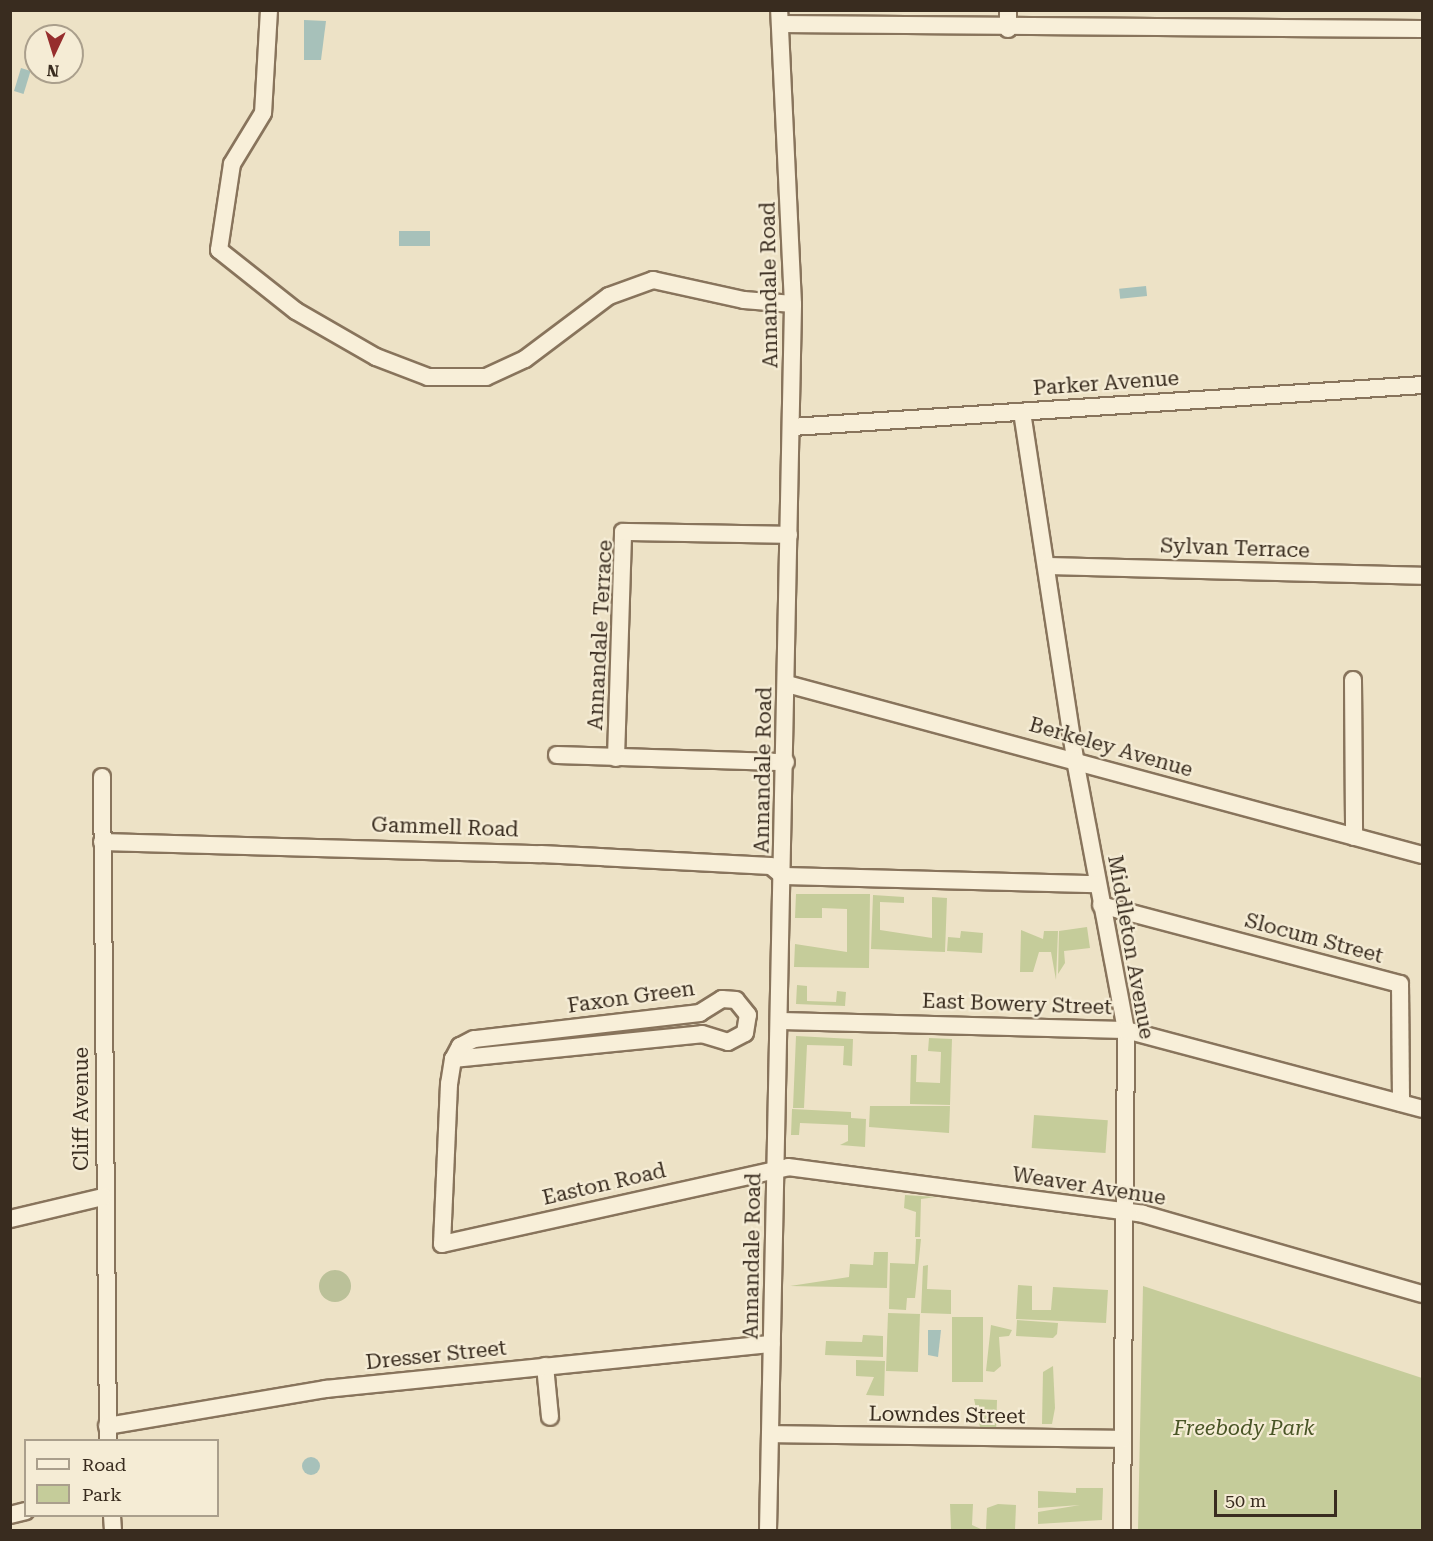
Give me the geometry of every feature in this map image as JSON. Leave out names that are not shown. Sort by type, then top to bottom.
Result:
[{"type":"street","points":[[269,10],[263,113],[232,164],[219,250],[296,311],[376,357],[428,376],[486,377],[525,359],[609,296],[653,280],[744,300],[794,304]]},
{"type":"street","points":[[1008,10],[1008,29]]},
{"type":"street","points":[[779,17],[1008,29],[1422,29]]},
{"type":"street","name":"Annandale Road","points":[[768,1530],[788,684],[794,304],[779,17]]},
{"type":"street","name":"Parker Avenue","points":[[792,427],[1422,385]]},
{"type":"street","name":"Middleton Avenue","points":[[1023,412],[1075,760],[1126,1030],[1122,1530]]},
{"type":"street","name":"Annandale Terrace","points":[[616,758],[623,532],[789,535]]},
{"type":"street","name":"Sylvan Terrace","points":[[1047,566],[1422,576]]},
{"type":"street","points":[[1353,680],[1354,837]]},
{"type":"street","name":"Berkeley Avenue","points":[[788,684],[1422,855]]},
{"type":"street","name":"Annandale Terrace","points":[[557,755],[786,762]]},
{"type":"street","name":"Cliff Avenue","points":[[102,777],[103,1197],[107,1433]]},
{"type":"street","name":"Gammell Road","points":[[102,842],[278,843],[726,863],[771,866],[783,876]]},
{"type":"street","points":[[783,876],[1098,884]]},
{"type":"street","name":"Slocum Street","points":[[1101,905],[1400,984],[1401,1103]]},
{"type":"street","name":"Faxon Green","points":[[722,999],[736,1000],[748,1015],[745,1034],[728,1042],[702,1034],[453,1059],[460,1046],[474,1039],[700,1013],[722,999]]},
{"type":"street","name":"East Bowery Street","points":[[780,1021],[1126,1030],[1422,1109]]},
{"type":"street","name":"Easton Road","points":[[453,1059],[442,1244],[776,1167]]},
{"type":"street","name":"Weaver Avenue","points":[[776,1167],[1124,1210],[1422,1294]]},
{"type":"street","points":[[10,1219],[103,1197]]},
{"type":"street","name":"Dresser Street","points":[[107,1433],[326,1389],[772,1344]]},
{"type":"street","points":[[545,1366],[550,1417]]},
{"type":"street","name":"Lowndes Street","points":[[771,1434],[1123,1439]]},
{"type":"green space","points":[[796,894],[870,894],[869,968],[794,967],[795,944],[847,952],[847,909],[822,908],[822,918],[795,918]]},
{"type":"green space","points":[[873,895],[904,897],[904,903],[880,902],[880,930],[932,938],[932,897],[947,898],[945,952],[871,949]]},
{"type":"green space","points":[[1087,927],[1090,948],[1064,951],[1065,963],[1058,974],[1059,931]]},
{"type":"green space","points":[[1021,930],[1043,939],[1044,931],[1058,931],[1056,980],[1051,952],[1039,952],[1033,972],[1020,972]]},
{"type":"green space","points":[[961,931],[983,933],[982,953],[947,951],[948,937],[960,938]]},
{"type":"green space","points":[[797,985],[807,986],[807,1001],[836,1002],[837,991],[846,992],[845,1006],[796,1004]]},
{"type":"green space","points":[[796,1036],[853,1039],[852,1066],[843,1065],[844,1046],[807,1045],[804,1108],[793,1108]]},
{"type":"green space","points":[[929,1038],[952,1039],[950,1105],[910,1104],[911,1055],[917,1055],[916,1082],[940,1083],[941,1052],[928,1051]]},
{"type":"green space","points":[[870,1106],[950,1106],[949,1133],[869,1127]]},
{"type":"green space","points":[[792,1109],[851,1112],[851,1118],[866,1119],[865,1147],[840,1145],[848,1141],[848,1125],[800,1123],[799,1135],[791,1135]]},
{"type":"green space","points":[[1034,1115],[1108,1120],[1106,1153],[1032,1148]]},
{"type":"green space","points":[[905,1195],[936,1197],[921,1199],[920,1237],[915,1237],[916,1212],[904,1208]]},
{"type":"green space","points":[[916,1239],[921,1239],[915,1298],[907,1298],[906,1310],[889,1309],[890,1263],[915,1264]]},
{"type":"green space","points":[[874,1252],[888,1252],[887,1288],[790,1286],[849,1277],[850,1264],[873,1265]]},
{"type":"green space","points":[[928,1265],[927,1289],[951,1290],[951,1314],[921,1313],[923,1266]]},
{"type":"green space","points":[[335,1270],[346,1275],[351,1286],[346,1297],[335,1302],[324,1297],[319,1286],[324,1275]]},
{"type":"green space","points":[[1018,1285],[1032,1286],[1032,1310],[1051,1310],[1053,1287],[1108,1290],[1106,1323],[1016,1319]]},
{"type":"green space","name":"Freebody Park","points":[[1143,1286],[1422,1378],[1422,1530],[1138,1530]]},
{"type":"green space","points":[[888,1313],[920,1314],[918,1372],[886,1371]]},
{"type":"green space","points":[[952,1317],[983,1317],[983,1382],[952,1382]]},
{"type":"green space","points":[[1017,1320],[1058,1323],[1057,1334],[1053,1338],[1016,1336]]},
{"type":"green space","points":[[991,1325],[1012,1330],[1009,1336],[999,1337],[1001,1366],[994,1372],[986,1371]]},
{"type":"green space","points":[[863,1335],[883,1336],[883,1357],[825,1355],[826,1341],[862,1342]]},
{"type":"green space","points":[[856,1360],[885,1361],[884,1396],[866,1395],[874,1377],[856,1376]]},
{"type":"green space","points":[[1053,1366],[1055,1408],[1052,1424],[1042,1424],[1043,1372]]},
{"type":"green space","points":[[974,1399],[997,1400],[996,1432],[981,1432]]},
{"type":"green space","points":[[1076,1488],[1103,1488],[1102,1520],[1038,1524],[1038,1512],[1080,1505],[1038,1508],[1038,1491],[1076,1493]]},
{"type":"green space","points":[[950,1504],[973,1504],[972,1525],[983,1530],[951,1529]]},
{"type":"green space","points":[[998,1504],[1016,1505],[1015,1530],[986,1530],[987,1508]]},
{"type":"water","points":[[304,20],[326,21],[321,60],[304,60]]},
{"type":"water","points":[[21,68],[24,69],[24,84],[27,84],[24,94],[14,91]]},
{"type":"water","points":[[399,231],[430,231],[430,246],[399,246]]},
{"type":"water","points":[[1146,286],[1147,296],[1120,299],[1119,289]]},
{"type":"water","points":[[928,1330],[941,1330],[938,1357],[928,1355]]},
{"type":"water","points":[[311,1457],[317,1460],[320,1466],[317,1472],[311,1475],[305,1472],[302,1466],[305,1460]]}]
